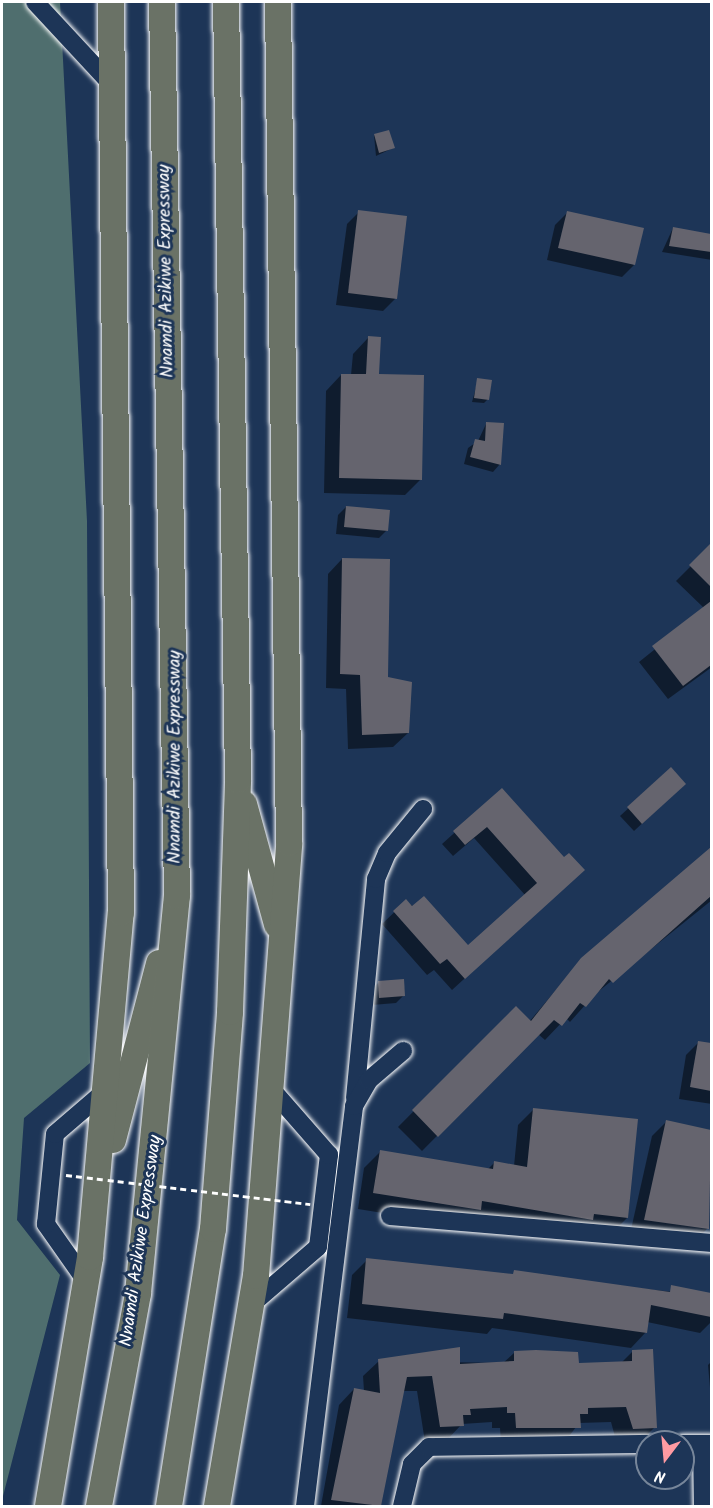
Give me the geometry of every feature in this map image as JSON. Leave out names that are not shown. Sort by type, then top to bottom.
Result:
[{"type":"highway","points":[[48,1506],[86,1281],[121,901],[111,2]]},
{"type":"highway","name":"Nnamdi Azikiwe Expressway","points":[[99,1506],[138,1293],[177,896],[162,2]]},
{"type":"highway","points":[[169,1506],[213,1229],[230,1012],[238,780],[226,2]]},
{"type":"highway","points":[[217,1506],[252,1304],[273,1091],[283,945],[291,672],[279,2]]},
{"type":"highway","points":[[238,780],[283,945]]},
{"type":"highway","points":[[94,1213],[177,896]]},
{"type":"street","points":[[35,2],[113,86]]},
{"type":"street","points":[[305,1506],[354,1106],[376,879],[387,853],[423,809]]},
{"type":"street","points":[[354,1106],[369,1080],[403,1051]]},
{"type":"street","points":[[86,1281],[46,1224],[55,1134],[105,1091]]},
{"type":"street","points":[[252,1304],[318,1247],[329,1155],[273,1091]]},
{"type":"street","points":[[390,1216],[711,1243]]},
{"type":"street","points":[[402,1506],[412,1464],[429,1447],[635,1444]]},
{"type":"street","points":[[703,1506],[707,1444]]},
{"type":"path","points":[[66,1175],[310,1204]]},
{"type":"green space","points":[[2,2],[60,2],[87,521],[90,1063],[24,1118],[17,1220],[60,1275],[2,1500]]},
{"type":"building","points":[[389,130],[395,148],[379,153],[374,134]]},
{"type":"building","points":[[358,210],[407,216],[397,299],[348,293]]},
{"type":"building","points":[[567,211],[644,228],[635,265],[558,248]]},
{"type":"building","points":[[673,227],[711,234],[711,252],[669,246]]},
{"type":"building","points":[[368,336],[381,337],[379,374],[424,375],[422,480],[339,478],[341,374],[366,374]]},
{"type":"building","points":[[477,378],[492,380],[489,400],[474,398]]},
{"type":"building","points":[[486,422],[504,423],[501,465],[470,457],[475,439],[485,441]]},
{"type":"building","points":[[346,506],[390,510],[388,531],[344,527]]},
{"type":"building","points":[[711,543],[711,587],[689,565]]},
{"type":"building","points":[[342,558],[390,559],[388,677],[412,682],[409,733],[362,735],[360,675],[340,674]]},
{"type":"building","points":[[711,601],[711,665],[683,686],[652,646]]},
{"type":"building","points":[[671,767],[686,784],[642,824],[627,807]]},
{"type":"building","points":[[502,788],[564,857],[569,853],[585,870],[465,979],[447,959],[440,964],[393,911],[406,899],[412,906],[424,896],[468,945],[537,883],[487,827],[465,845],[453,831]]},
{"type":"building","points":[[711,847],[711,896],[613,983],[609,979],[586,1007],[580,1003],[562,1026],[554,1020],[438,1137],[412,1110],[516,1006],[531,1021],[581,958]]},
{"type":"building","points":[[404,979],[405,996],[379,998],[378,981]]},
{"type":"building","points":[[698,1041],[711,1043],[711,1091],[690,1087]]},
{"type":"building","points":[[533,1108],[638,1119],[628,1218],[594,1214],[593,1220],[482,1201],[481,1210],[373,1193],[380,1150],[493,1169],[494,1161],[527,1167]]},
{"type":"building","points":[[666,1120],[711,1130],[709,1229],[644,1220]]},
{"type":"building","points":[[366,1258],[513,1274],[514,1270],[670,1292],[671,1285],[711,1293],[711,1317],[651,1305],[647,1333],[504,1313],[503,1319],[362,1304]]},
{"type":"building","points":[[460,1347],[460,1364],[514,1361],[514,1351],[536,1350],[578,1352],[579,1363],[632,1361],[632,1350],[653,1349],[657,1428],[633,1429],[626,1407],[588,1408],[588,1414],[580,1414],[581,1428],[516,1428],[515,1413],[507,1413],[507,1407],[470,1409],[471,1415],[463,1415],[464,1426],[440,1427],[432,1376],[407,1377],[381,1506],[331,1500],[354,1388],[380,1393],[378,1359]]}]
